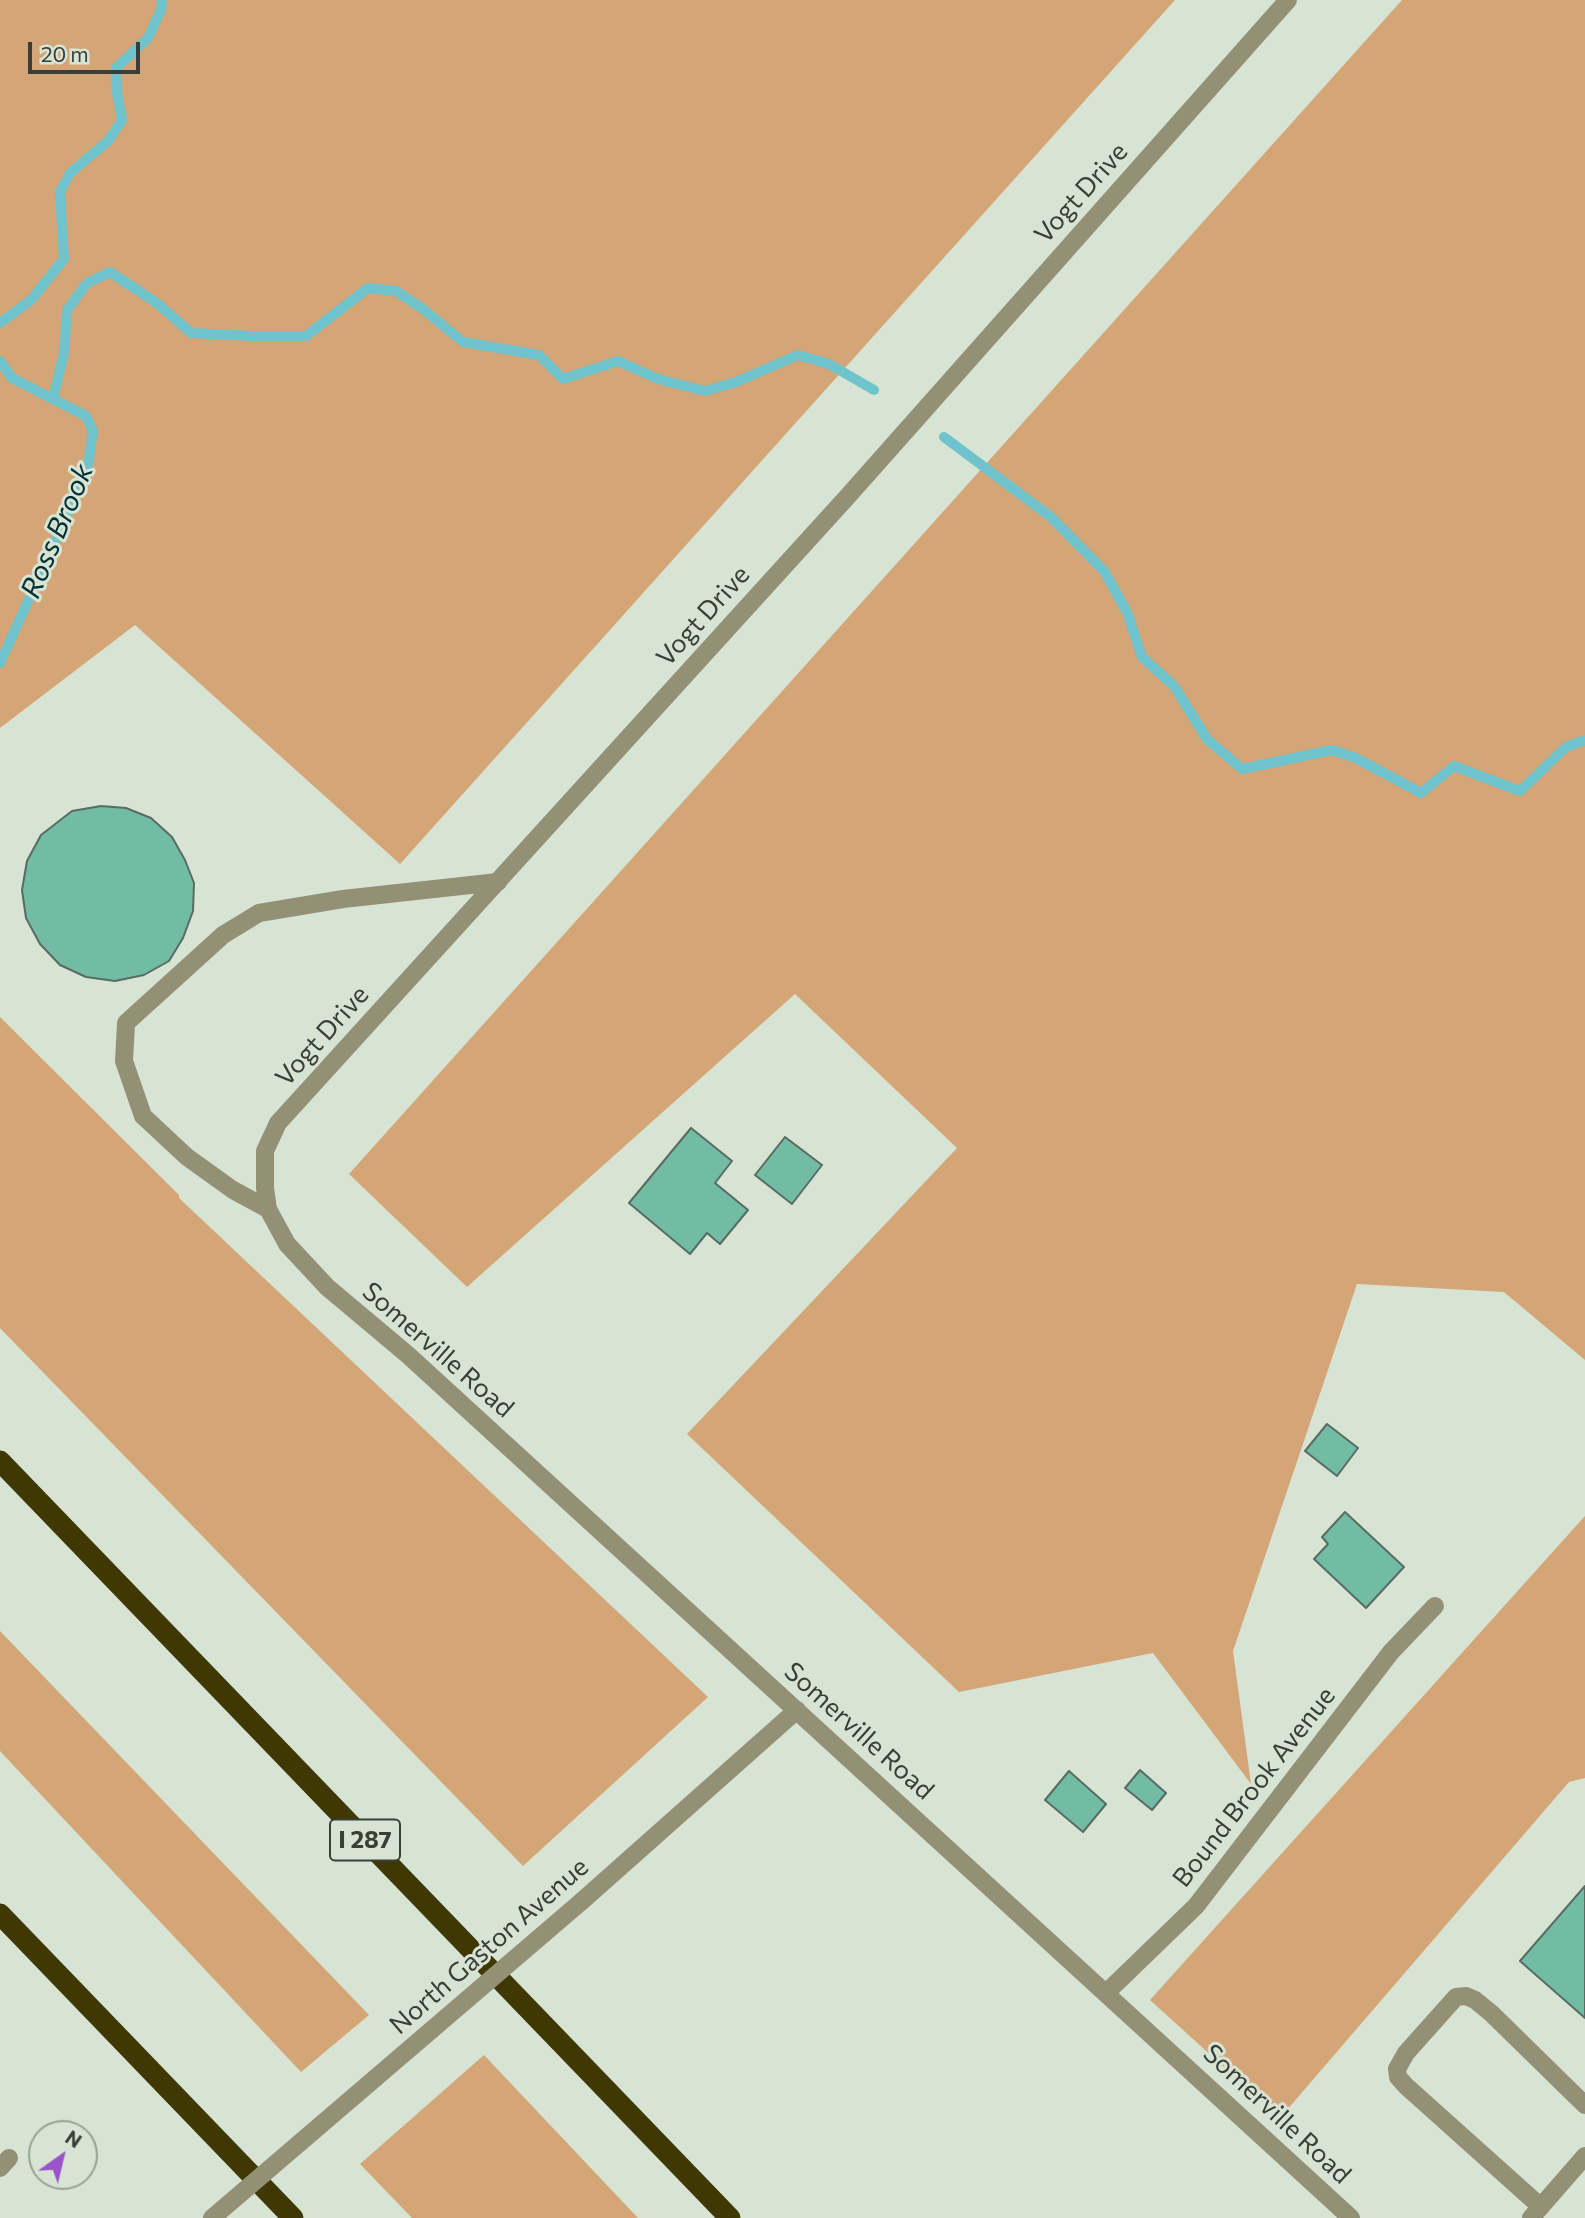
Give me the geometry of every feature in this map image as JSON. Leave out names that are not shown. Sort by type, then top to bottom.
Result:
[{"type":"highway","name":"I 287","points":[[0,1461],[730,2218]]},
{"type":"highway","points":[[0,1914],[293,2218]]},
{"type":"street","name":"Vogt Drive","points":[[327,1287],[287,1244],[268,1209],[265,1151],[278,1123],[838,506],[1288,0]]},
{"type":"street","points":[[268,1209],[233,1190],[187,1157],[143,1116],[124,1061],[126,1023],[223,934],[260,913],[343,899],[498,882]]},
{"type":"street","name":"Somerville Road","points":[[327,1287],[408,1355],[1351,2218]]},
{"type":"street","name":"Bound Brook Avenue","points":[[1106,1993],[1196,1906],[1391,1652],[1435,1606]]},
{"type":"street","name":"North Gaston Avenue","points":[[212,2218],[582,1901],[797,1710]]},
{"type":"street","points":[[1585,2105],[1491,2013],[1466,1996],[1456,1997],[1406,2053],[1397,2068],[1398,2077],[1406,2086],[1536,2212],[1585,2156]]},
{"type":"shaded area","points":[[0,0],[1175,0],[400,864],[135,625],[0,728]]},
{"type":"shaded area","points":[[1402,0],[1585,0],[1585,1360],[1504,1292],[1357,1284],[1233,1651],[1251,1784],[1153,1653],[959,1692],[687,1434],[957,1148],[795,994],[467,1287],[349,1174]]},
{"type":"shaded area","points":[[0,1017],[179,1195],[179,1198],[708,1697],[523,1866],[0,1328]]},
{"type":"shaded area","points":[[1585,1516],[1585,1778],[1569,1782],[1280,2118],[1150,2000]]},
{"type":"shaded area","points":[[0,1631],[369,2015],[301,2072],[0,1751]]},
{"type":"shaded area","points":[[484,2055],[638,2218],[412,2218],[360,2164]]},
{"type":"building","points":[[101,806],[126,808],[151,818],[172,837],[194,883],[193,911],[183,938],[169,961],[144,975],[115,981],[86,977],[60,965],[40,944],[26,918],[22,890],[27,861],[41,835],[72,811]]},
{"type":"building","points":[[691,1128],[732,1161],[715,1183],[748,1210],[720,1244],[707,1233],[690,1254],[629,1203]]},
{"type":"building","points":[[785,1137],[822,1165],[792,1204],[755,1175]]},
{"type":"building","points":[[1327,1424],[1358,1448],[1337,1476],[1305,1451]]},
{"type":"building","points":[[1345,1512],[1404,1567],[1366,1608],[1314,1559],[1328,1544],[1322,1537]]},
{"type":"building","points":[[1140,1770],[1166,1793],[1152,1810],[1125,1788]]},
{"type":"building","points":[[1069,1771],[1106,1804],[1083,1832],[1045,1800]]},
{"type":"building","points":[[1585,1886],[1585,2018],[1520,1961]]},
{"type":"waterway","name":"Ross Brook","points":[[0,323],[31,300],[64,259],[60,192],[70,173],[108,141],[122,120],[116,68],[148,38],[161,10],[162,0]]},
{"type":"waterway","points":[[53,399],[64,353],[67,310],[87,283],[110,272],[157,303],[191,333],[306,336],[368,288],[396,291],[463,342],[539,355],[563,379],[618,361],[658,379],[705,391],[736,382],[798,355],[829,364],[874,390]]},
{"type":"waterway","name":"Ross Brook","points":[[0,361],[12,378],[86,416],[93,431],[87,471],[0,663]]},
{"type":"waterway","points":[[944,437],[1051,517],[1104,571],[1127,612],[1142,657],[1174,686],[1207,739],[1242,769],[1332,750],[1356,758],[1421,793],[1454,766],[1520,791],[1566,747],[1585,740]]}]
